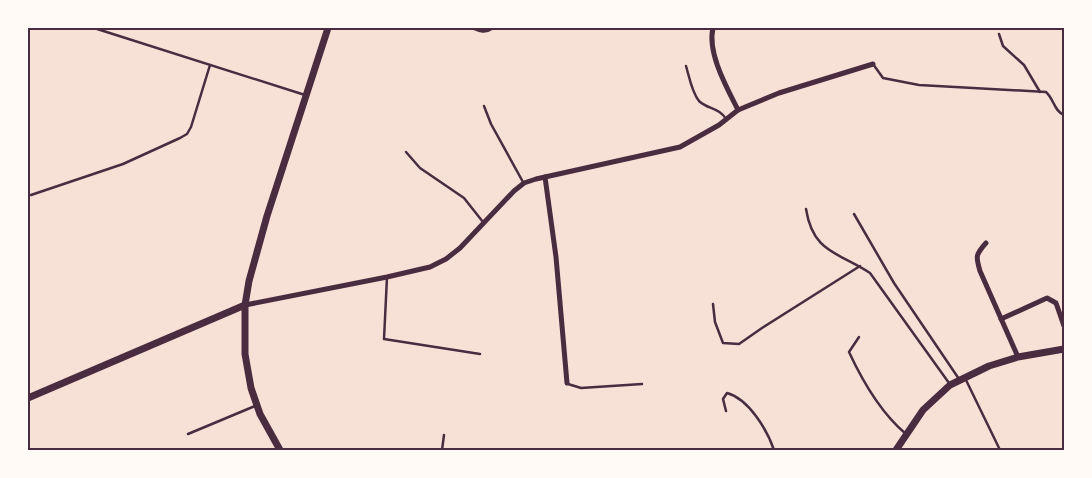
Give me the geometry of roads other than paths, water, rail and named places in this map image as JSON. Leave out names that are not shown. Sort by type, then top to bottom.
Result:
[{"type":"street","points":[[280,450],[270,436],[256,405],[251,388],[245,354],[245,305],[249,281],[267,216],[328,28]]},
{"type":"street","points":[[474,28],[480,30],[491,28]]},
{"type":"street","points":[[713,28],[712,38],[720,72],[738,110]]},
{"type":"street","points":[[28,398],[245,305],[387,277],[430,266],[446,259],[460,248],[483,222],[524,183],[680,148],[726,120],[738,110],[779,93],[873,64]]},
{"type":"street","points":[[545,177],[556,257],[567,383]]},
{"type":"street","points":[[986,243],[978,252],[976,258],[1018,357]]},
{"type":"street","points":[[1001,319],[1047,298],[1056,303],[1064,326]]},
{"type":"street","points":[[896,450],[923,410],[950,385],[962,378],[1018,357],[1064,349]]},
{"type":"lane","points":[[94,28],[306,96]]},
{"type":"lane","points":[[999,34],[1003,46],[1024,65],[1040,92]]},
{"type":"lane","points":[[873,64],[883,78],[919,85],[1046,92],[1051,97],[1057,110],[1064,115]]},
{"type":"lane","points":[[31,195],[122,164],[186,134],[191,127],[210,65]]},
{"type":"lane","points":[[686,66],[697,98],[723,114],[726,120]]},
{"type":"lane","points":[[484,106],[524,183]]},
{"type":"lane","points":[[406,152],[420,168],[464,198],[483,222]]},
{"type":"lane","points":[[806,209],[808,222],[814,237],[830,252],[860,266],[870,273],[950,385]]},
{"type":"lane","points":[[854,214],[894,283],[962,378],[1000,450]]},
{"type":"lane","points":[[713,304],[715,322],[723,343],[739,344],[860,266]]},
{"type":"lane","points":[[387,277],[384,339],[480,354]]},
{"type":"lane","points":[[859,337],[849,352],[857,369],[892,423],[906,434]]},
{"type":"lane","points":[[567,383],[582,388],[642,384]]},
{"type":"lane","points":[[726,411],[723,399],[727,393],[737,396],[756,416],[770,437],[774,450]]},
{"type":"lane","points":[[188,434],[256,405]]},
{"type":"lane","points":[[442,450],[444,435]]},
{"type":"lane","points":[[28,446],[29,450]]}]
